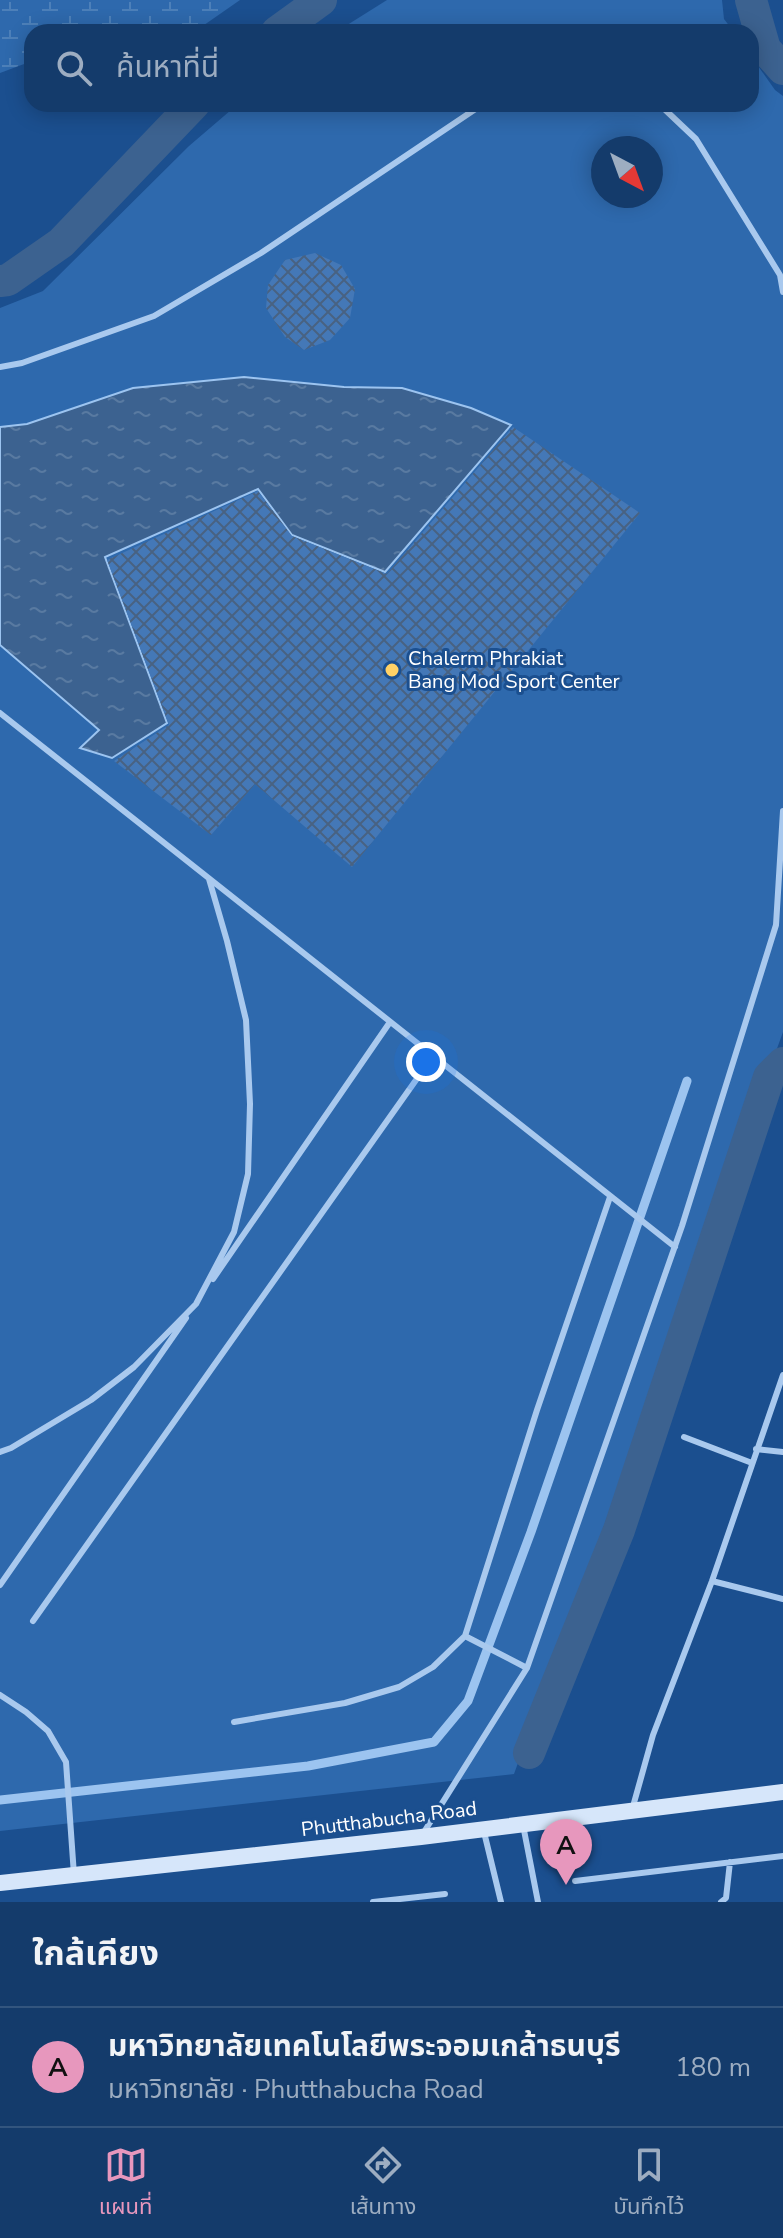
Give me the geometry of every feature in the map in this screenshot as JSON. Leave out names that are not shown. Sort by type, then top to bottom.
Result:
[{"type":"main road","name":"Phutthabucha Road","points":[[0,1883],[421,1837],[783,1792]]},
{"type":"lane","points":[[0,367],[22,363],[154,316],[261,253],[471,112]]},
{"type":"lane","points":[[667,112],[696,139],[780,275],[783,292]]},
{"type":"lane","points":[[0,713],[675,1247]]},
{"type":"lane","points":[[421,1837],[527,1668],[675,1247],[776,925],[783,811]]},
{"type":"lane","points":[[0,1452],[101,1392],[134,1367],[196,1304],[234,1232],[248,1174],[250,1104],[246,1020],[208,878]]},
{"type":"lane","points":[[0,1585],[390,1022]]},
{"type":"lane","points":[[33,1621],[433,1056]]},
{"type":"lane","points":[[234,1722],[345,1703],[399,1687],[433,1667],[465,1636],[537,1410],[610,1197]]},
{"type":"lane","points":[[632,1811],[653,1735],[712,1581],[783,1375]]},
{"type":"lane","points":[[684,1437],[752,1463]]},
{"type":"lane","points":[[756,1449],[783,1452]]},
{"type":"lane","points":[[712,1581],[783,1599]]},
{"type":"lane","points":[[465,1636],[527,1668]]},
{"type":"lane","points":[[0,1695],[48,1731],[66,1762],[74,1875]]},
{"type":"lane","points":[[523,1825],[538,1902]]},
{"type":"lane","points":[[483,1829],[501,1902]]},
{"type":"lane","points":[[575,1881],[783,1856]]},
{"type":"lane","points":[[721,1902],[726,1898],[730,1862]]},
{"type":"lane","points":[[373,1902],[445,1894]]},
{"type":"green space","points":[[0,0],[240,0],[206,24],[24,24],[24,64],[0,73]]},
{"type":"green space","points":[[387,0],[722,0],[724,19],[728,24],[349,24]]},
{"type":"green space","name":"Chalerm Phrakiat Bang Mod Sport Center","points":[[759,67],[783,96],[783,1032],[514,1774],[0,1831],[0,308],[43,291],[189,146],[229,112],[759,112]]},
{"type":"water","points":[[244,377],[344,387],[402,388],[471,408],[511,425],[385,572],[292,535],[258,489],[105,557],[167,723],[112,758],[80,748],[99,730],[0,645],[0,427],[27,424],[133,388]]},
{"type":"building","points":[[315,253],[341,265],[355,289],[350,318],[330,340],[304,350],[285,337],[266,308],[268,285],[285,260]]},
{"type":"building","points":[[513,427],[640,513],[352,867],[255,784],[211,835],[114,761],[169,725],[107,560],[258,491],[292,536],[387,574]]},
{"type":"waterway","points":[[288,24],[321,0]]},
{"type":"waterway","points":[[751,0],[758,24]]},
{"type":"waterway","points":[[759,28],[765,49],[783,69]]},
{"type":"waterway","points":[[0,281],[8,280],[61,243],[186,112]]},
{"type":"waterway","points":[[529,1753],[619,1530],[769,1077],[783,1063]]},
{"type":"waterway","points":[[0,1800],[308,1766],[434,1742],[468,1701],[531,1532],[687,1081]]},
{"type":"place","name":"Chalerm Phrakiat Bang Mod Sport Center","points":[[392,670]]},
{"type":"place","name":"มหาวิทยาลัยเทคโนโลยีพระจอมเกล้าธนบุรี","points":[[566,1885]]}]
